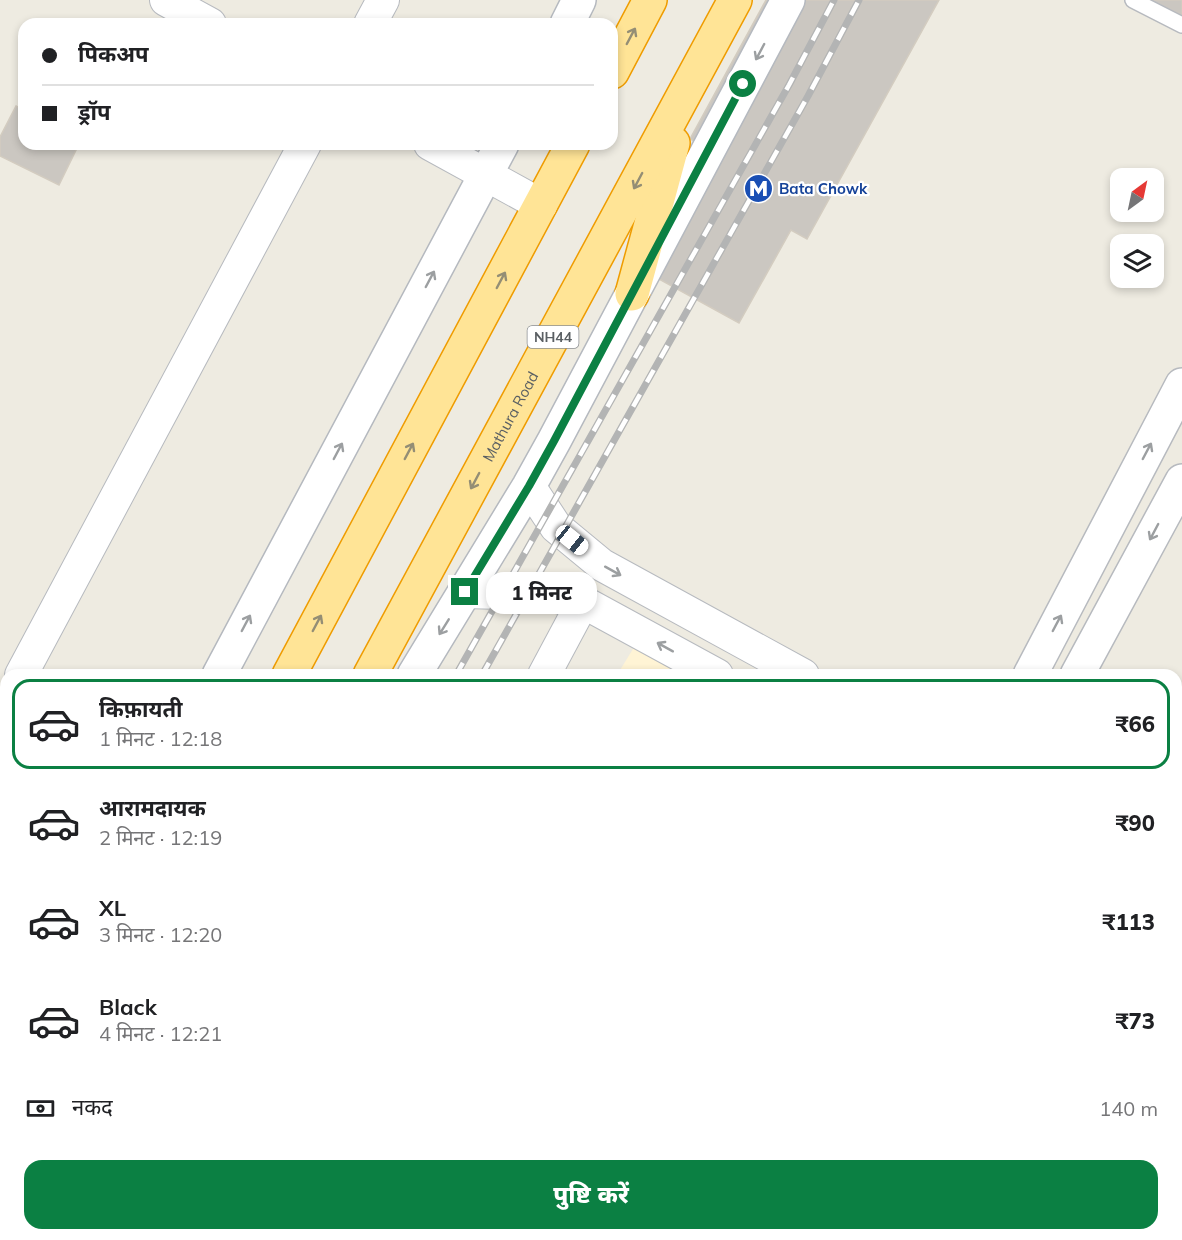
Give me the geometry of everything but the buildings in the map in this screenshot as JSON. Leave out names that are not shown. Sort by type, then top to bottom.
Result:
[{"type":"highway","points":[[618,61],[650,0]]},
{"type":"highway","name":"Mathura Road","points":[[373,669],[735,0]]},
{"type":"highway","points":[[632,294],[687,89]]},
{"type":"highway","points":[[292,669],[570,150]]},
{"type":"main road","points":[[570,18],[579,0]]},
{"type":"main road","points":[[418,669],[529,486],[788,0]]},
{"type":"main road","points":[[222,669],[499,150]]},
{"type":"main road","points":[[1033,669],[1182,385]]},
{"type":"main road","points":[[1080,669],[1182,481]]},
{"type":"street","points":[[166,0],[199,18]]},
{"type":"street","points":[[373,18],[383,0]]},
{"type":"street","points":[[24,669],[302,150]]},
{"type":"street","points":[[441,150],[541,205]]},
{"type":"street","points":[[529,486],[556,527],[602,565],[792,669]]},
{"type":"street","points":[[465,592],[541,594],[583,602],[706,669]]},
{"type":"street","points":[[547,669],[583,602]]},
{"type":"lane","points":[[1133,0],[1182,25]]},
{"type":"shaded area","points":[[636,644],[680,669],[621,669]]},
{"type":"railway","points":[[459,669],[789,85],[834,0]]},
{"type":"railway","points":[[485,669],[808,96],[859,0]]},
{"type":"place","name":"Bata Chowk","points":[[758,188]]},
{"type":"route","points":[[465,592],[554,441],[743,84]]}]
